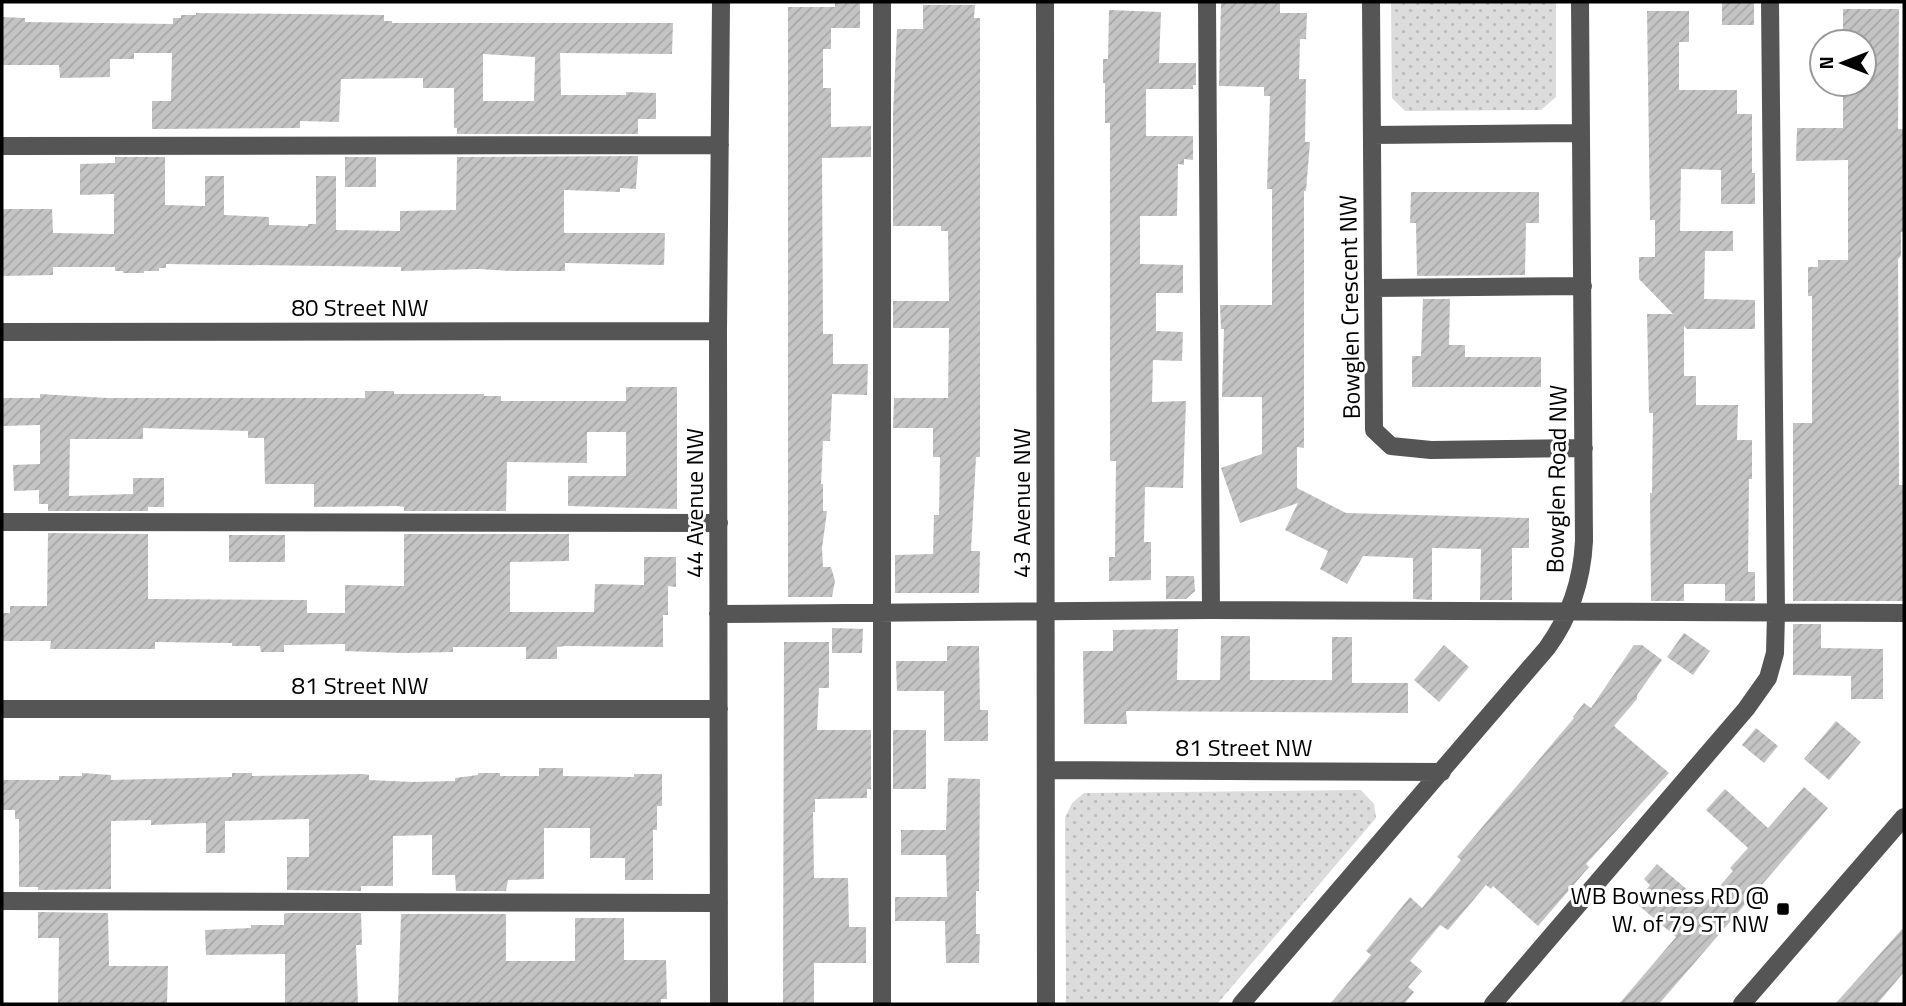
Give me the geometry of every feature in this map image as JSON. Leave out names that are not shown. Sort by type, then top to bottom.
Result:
[{"type":"street","name":"44 Avenue NW","points":[[719,1004],[718,331],[722,2]]},
{"type":"street","points":[[882,2],[882,1004]]},
{"type":"street","name":"43 Avenue NW","points":[[1045,2],[1046,1004]]},
{"type":"street","points":[[1207,2],[1211,610]]},
{"type":"street","name":"Bowglen Crescent NW","points":[[1371,2],[1374,430],[1391,446],[1431,450],[1584,448]]},
{"type":"street","name":"Bowglen Road NW","points":[[1241,1004],[1547,648],[1569,613],[1583,566],[1580,2]]},
{"type":"street","points":[[1493,1004],[1746,709],[1769,678],[1775,653],[1776,613],[1770,2]]},
{"type":"street","points":[[1372,135],[1581,133]]},
{"type":"street","points":[[2,146],[720,145]]},
{"type":"street","points":[[1373,288],[1583,286]]},
{"type":"street","name":"80 Street NW","points":[[2,332],[718,331]]},
{"type":"street","points":[[2,522],[719,523]]},
{"type":"street","points":[[718,614],[1211,610],[1904,613]]},
{"type":"street","name":"81 Street NW","points":[[2,709],[719,709]]},
{"type":"street","name":"81 Street NW","points":[[1046,770],[1442,772]]},
{"type":"street","points":[[1742,1004],[1904,817]]},
{"type":"street","points":[[2,901],[719,903]]},
{"type":"shaded area","points":[[1391,2],[1556,2],[1556,97],[1541,110],[1405,111],[1392,98]]},
{"type":"shaded area","points":[[1361,790],[1374,804],[1376,818],[1217,1004],[1066,1004],[1065,818],[1072,803],[1084,793]]},
{"type":"building","points":[[835,2],[860,2],[860,28],[831,28],[831,49],[823,49],[823,88],[831,88],[831,127],[871,126],[871,157],[822,158],[823,334],[833,334],[833,364],[868,364],[867,395],[832,394],[830,441],[823,441],[821,484],[823,511],[827,511],[822,548],[823,567],[831,567],[835,581],[832,597],[788,597],[788,7],[835,7]]},
{"type":"building","points":[[1221,2],[1280,2],[1280,13],[1307,13],[1306,39],[1300,39],[1299,79],[1306,79],[1305,142],[1310,142],[1304,191],[1304,448],[1297,447],[1297,488],[1346,513],[1529,518],[1529,548],[1512,548],[1512,600],[1480,600],[1481,549],[1432,548],[1432,600],[1413,599],[1413,558],[1363,556],[1347,584],[1320,569],[1328,551],[1285,530],[1298,503],[1240,523],[1221,468],[1262,454],[1262,397],[1222,397],[1224,329],[1221,329],[1220,305],[1272,305],[1272,189],[1267,189],[1270,96],[1264,96],[1264,87],[1219,86]]},
{"type":"building","points":[[1722,2],[1754,2],[1754,25],[1722,25]]},
{"type":"building","points":[[923,5],[975,5],[974,18],[980,18],[980,457],[976,457],[971,551],[980,551],[979,593],[895,593],[895,555],[933,554],[934,515],[939,515],[940,457],[933,457],[933,428],[893,428],[894,398],[948,398],[949,328],[893,328],[893,301],[949,301],[948,231],[941,231],[941,226],[893,226],[893,114],[897,29],[923,29]]},
{"type":"building","points":[[1843,9],[1899,9],[1898,129],[1903,129],[1904,232],[1901,232],[1901,256],[1898,259],[1899,485],[1904,485],[1904,601],[1793,601],[1793,423],[1812,423],[1812,296],[1808,296],[1808,267],[1818,267],[1818,260],[1848,260],[1848,160],[1796,161],[1797,128],[1843,128],[1843,98],[1878,98],[1878,28],[1843,28]]},
{"type":"building","points":[[1109,10],[1161,12],[1159,63],[1196,63],[1196,85],[1193,85],[1193,89],[1146,89],[1146,136],[1193,136],[1193,160],[1184,159],[1184,165],[1178,164],[1177,216],[1140,216],[1140,264],[1183,265],[1183,293],[1156,293],[1156,331],[1183,332],[1182,361],[1153,360],[1152,402],[1186,401],[1183,488],[1145,487],[1144,542],[1151,542],[1151,580],[1109,581],[1109,557],[1115,557],[1116,461],[1110,461],[1110,123],[1105,123],[1103,83],[1103,59],[1108,59]]},
{"type":"building","points":[[1647,11],[1689,11],[1689,42],[1679,42],[1679,90],[1737,90],[1737,114],[1752,114],[1755,204],[1721,204],[1721,170],[1681,169],[1680,231],[1733,231],[1733,251],[1705,251],[1704,299],[1755,300],[1755,329],[1687,329],[1684,326],[1684,376],[1696,376],[1696,405],[1738,405],[1737,440],[1752,440],[1748,572],[1755,572],[1755,601],[1725,601],[1725,584],[1684,584],[1684,601],[1651,601],[1650,493],[1653,413],[1649,413],[1647,314],[1673,314],[1639,279],[1639,257],[1655,257],[1655,220],[1650,220]]},
{"type":"building","points":[[196,15],[384,15],[384,21],[392,23],[673,23],[672,54],[560,53],[561,95],[656,93],[656,119],[638,119],[638,134],[457,134],[457,128],[454,128],[454,88],[423,88],[423,78],[341,79],[339,122],[300,121],[300,128],[152,129],[152,101],[171,101],[172,53],[134,53],[134,59],[110,59],[110,77],[60,78],[59,65],[2,65],[2,17],[25,18],[25,22],[173,24],[173,18]],"holes":[[[483,54],[535,57],[534,101],[483,101]]]},
{"type":"building","points":[[638,156],[636,189],[620,188],[620,192],[564,190],[564,233],[665,233],[664,265],[565,263],[565,271],[401,271],[401,267],[166,264],[166,268],[159,268],[159,271],[144,273],[123,273],[115,271],[115,267],[53,267],[53,275],[2,276],[2,209],[52,209],[53,233],[114,234],[114,194],[80,195],[80,164],[115,163],[115,157],[165,157],[165,205],[205,206],[205,176],[224,176],[224,215],[269,217],[269,225],[316,224],[316,176],[336,176],[336,230],[400,231],[400,211],[456,210],[457,157]]},
{"type":"building","points":[[345,157],[376,157],[376,187],[345,187]]},
{"type":"building","points":[[1411,192],[1539,192],[1539,223],[1526,223],[1525,275],[1417,276],[1416,223],[1410,223]]},
{"type":"building","points":[[1423,299],[1450,299],[1449,345],[1465,345],[1465,357],[1541,357],[1541,387],[1412,387],[1412,356],[1421,356]]},
{"type":"building","points":[[626,387],[677,387],[677,509],[568,506],[568,476],[626,476],[626,432],[587,432],[587,463],[507,462],[506,511],[404,511],[404,507],[398,506],[314,507],[314,484],[265,484],[264,438],[248,438],[248,431],[143,428],[143,439],[70,439],[69,496],[133,494],[133,478],[164,478],[164,507],[148,507],[148,511],[48,511],[48,504],[39,504],[39,490],[14,491],[13,465],[40,464],[40,425],[2,426],[2,398],[40,398],[40,394],[107,398],[365,398],[365,391],[394,391],[394,394],[484,394],[501,396],[501,401],[626,401]]},
{"type":"building","points":[[48,533],[148,534],[148,599],[307,600],[307,613],[345,613],[345,585],[404,586],[404,534],[569,534],[569,561],[510,562],[510,612],[594,612],[595,584],[644,585],[644,557],[676,557],[676,587],[668,586],[668,615],[663,615],[663,647],[557,647],[557,659],[526,659],[526,647],[453,647],[453,652],[403,653],[345,651],[345,644],[284,645],[284,652],[261,652],[260,646],[232,646],[232,643],[155,642],[155,649],[50,649],[51,641],[2,641],[2,613],[10,613],[10,606],[47,606]]},
{"type":"building","points":[[229,535],[285,535],[285,562],[229,562]]},
{"type":"building","points":[[1166,576],[1194,576],[1195,591],[1186,599],[1166,599]]},
{"type":"building","points":[[1793,624],[1821,624],[1821,648],[1883,649],[1883,699],[1851,699],[1851,676],[1793,675]]},
{"type":"building","points":[[832,628],[863,629],[862,653],[832,653]]},
{"type":"building","points":[[1178,629],[1177,680],[1220,680],[1221,636],[1250,636],[1250,680],[1332,680],[1332,637],[1352,637],[1352,683],[1408,683],[1408,713],[1126,711],[1127,724],[1084,724],[1083,651],[1113,651],[1113,630]]},
{"type":"building","points":[[1684,633],[1710,651],[1693,675],[1667,657]]},
{"type":"building","points":[[784,642],[829,642],[829,688],[819,688],[817,730],[871,730],[871,789],[867,789],[867,798],[815,799],[813,812],[814,878],[848,878],[849,927],[866,927],[866,963],[814,963],[814,1004],[783,1004]]},
{"type":"building","points":[[1444,645],[1469,667],[1439,702],[1414,680]]},
{"type":"building","points":[[1634,645],[1642,645],[1662,660],[1637,695],[1637,699],[1614,726],[1669,773],[1586,864],[1589,867],[1538,926],[1493,886],[1491,889],[1486,885],[1448,930],[1440,925],[1410,961],[1422,971],[1408,987],[1414,992],[1404,1004],[1330,1004],[1371,955],[1366,951],[1410,897],[1422,908],[1461,860],[1457,857],[1584,703],[1591,708]]},
{"type":"building","points":[[947,646],[979,646],[980,710],[988,710],[988,741],[944,741],[944,691],[897,691],[896,661],[947,661]]},
{"type":"building","points":[[1836,721],[1861,742],[1829,780],[1804,759]]},
{"type":"building","points":[[1756,728],[1778,746],[1764,763],[1742,745]]},
{"type":"building","points":[[893,730],[926,730],[926,789],[893,789]]},
{"type":"building","points":[[539,768],[563,768],[563,776],[634,777],[634,774],[662,774],[662,806],[657,806],[657,830],[653,830],[653,880],[625,880],[625,858],[590,858],[590,828],[544,828],[544,879],[508,880],[506,891],[456,891],[455,875],[432,875],[432,835],[393,836],[393,886],[361,886],[361,891],[287,890],[287,857],[309,857],[309,819],[225,821],[225,853],[206,853],[206,823],[151,825],[151,820],[111,821],[111,889],[38,890],[38,887],[19,887],[19,819],[15,819],[15,810],[2,810],[2,780],[59,780],[59,776],[82,776],[82,773],[111,775],[111,780],[232,777],[232,773],[252,773],[252,776],[363,774],[369,775],[369,780],[412,782],[455,781],[455,778],[478,773],[539,776]]},
{"type":"building","points":[[948,778],[980,779],[979,891],[976,891],[976,934],[980,934],[979,963],[946,963],[945,921],[895,921],[895,897],[947,897],[946,855],[901,855],[901,830],[946,830]]},
{"type":"building","points":[[1804,787],[1828,808],[1659,1004],[1619,1004],[1676,937],[1636,903],[1650,885],[1644,879],[1657,864],[1704,904],[1733,871],[1730,868],[1748,848],[1706,810],[1725,789],[1768,828]]},
{"type":"building","points":[[38,912],[108,913],[109,966],[168,966],[167,1004],[58,1004],[59,938],[38,938]]},
{"type":"building","points":[[361,913],[362,945],[356,945],[358,1004],[285,1004],[285,954],[206,955],[205,930],[284,925],[284,914]]},
{"type":"building","points":[[401,914],[506,914],[506,961],[575,961],[575,918],[624,918],[624,960],[666,960],[667,999],[661,999],[661,1004],[398,1004]]},
{"type":"building","points":[[1904,927],[1904,972],[1877,1004],[1835,1004]]},
{"type":"place","name":"WB Bowness RD @ W. of 79 ST NW","points":[[1783,909]]}]
